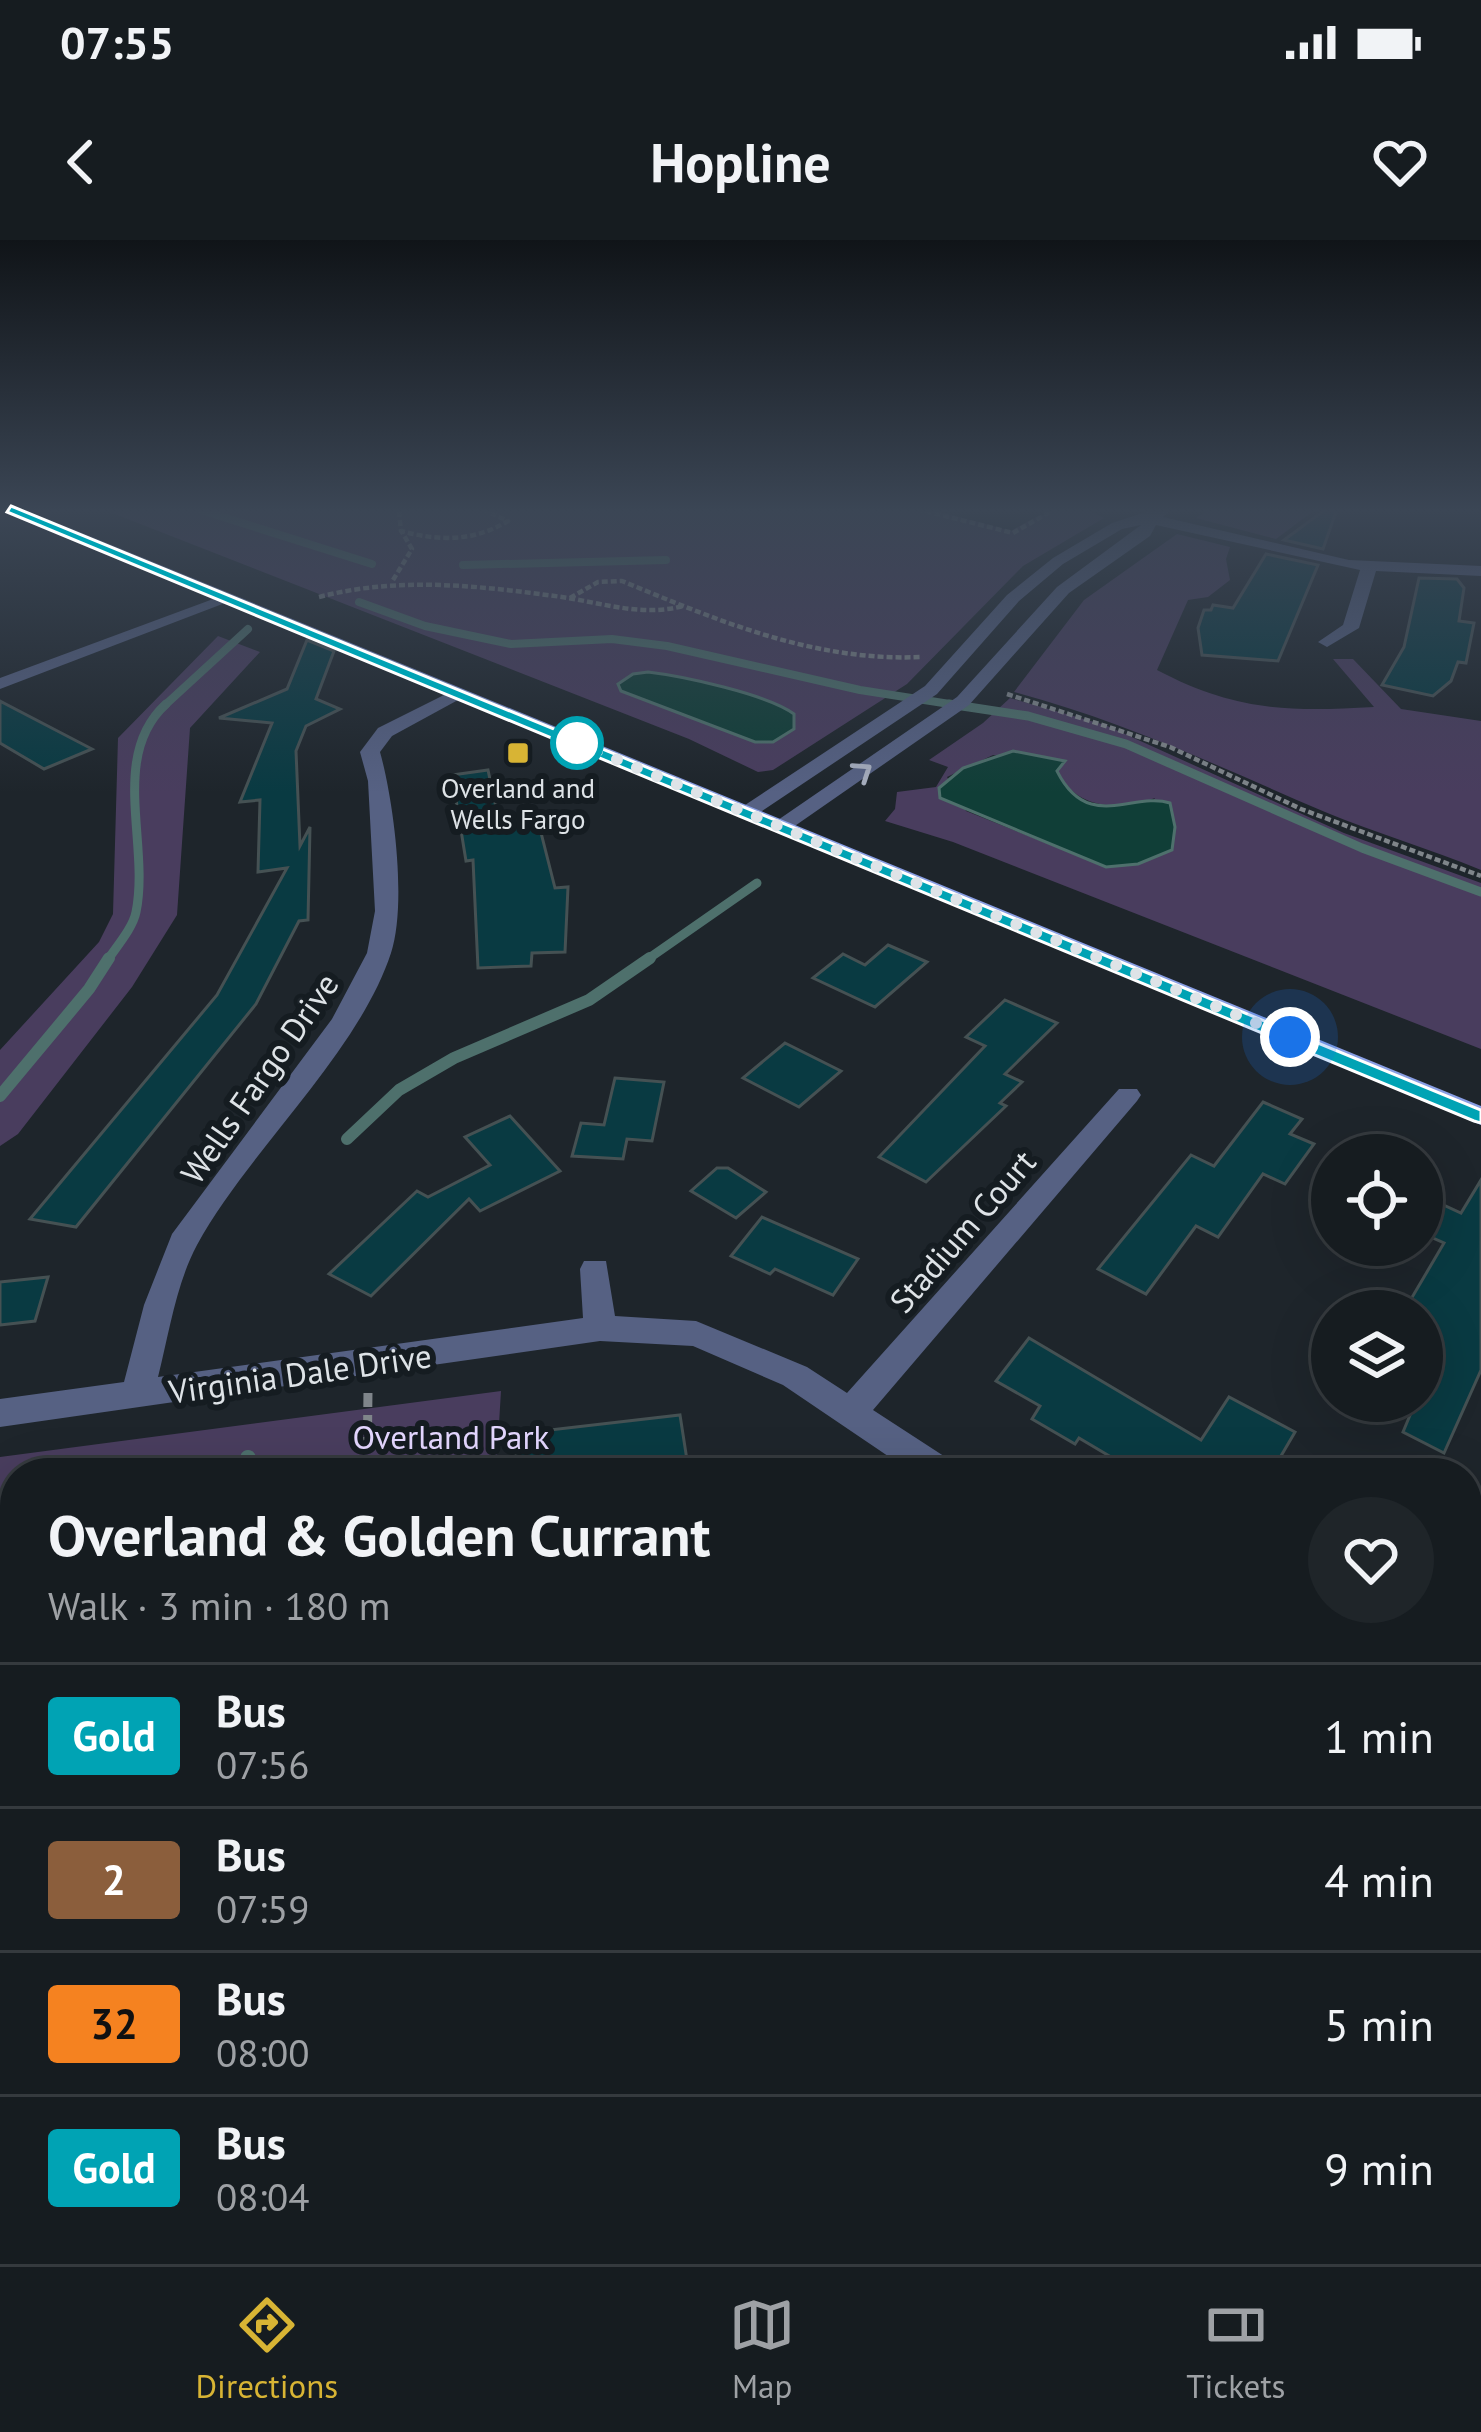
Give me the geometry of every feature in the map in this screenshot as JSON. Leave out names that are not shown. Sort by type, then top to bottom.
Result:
[{"type":"main road","points":[[243,603],[1481,1115]]},
{"type":"street","points":[[0,684],[215,603]]},
{"type":"street","points":[[746,812],[910,705],[937,683],[1010,603]]},
{"type":"street","points":[[782,826],[980,687],[1051,603]]},
{"type":"street","points":[[1327,642],[1351,628],[1358,603]]},
{"type":"street","points":[[937,683],[980,687]]},
{"type":"street","name":"Wells Fargo Drive","points":[[137,1396],[160,1305],[183,1242],[343,1021],[379,953],[386,911],[378,782],[370,752],[385,732],[460,694]]},
{"type":"street","name":"Stadium Court","points":[[849,1414],[1129,1095]]},
{"type":"street","points":[[596,1269],[600,1328]]},
{"type":"street","name":"Virginia Dale Drive","points":[[0,1413],[600,1328],[696,1334],[795,1376],[918,1458]]},
{"type":"path","points":[[604,603],[657,612],[683,606]]},
{"type":"path","points":[[676,603],[782,642],[881,659],[929,656]]},
{"type":"path","points":[[980,687],[1126,730],[1301,809],[1481,876]]},
{"type":"path","points":[[367,1458],[368,1364]]},
{"type":"green space","points":[[343,603],[986,603],[907,684],[773,770],[758,772],[689,739]],"holes":[[[648,672],[723,687],[794,714],[794,729],[773,742],[754,742],[622,691],[633,674]]]},
{"type":"green space","points":[[1081,603],[1186,603],[1157,670],[1237,701],[1288,708],[1374,707],[1333,659],[1353,659],[1401,709],[1481,721],[1481,870],[1325,812],[1134,731],[1014,692]]},
{"type":"green space","points":[[218,636],[260,652],[190,728],[177,915],[132,987],[18,1134],[0,1146],[0,1050],[99,942],[113,914],[118,738]]},
{"type":"green space","points":[[1010,698],[1105,725],[1344,833],[1481,883],[1481,1049],[953,842],[885,821],[895,809],[897,792],[936,787],[948,767],[929,760]],"holes":[[[993,755],[1064,762],[1057,771],[1065,784],[1087,800],[1127,805],[1155,798],[1106,867],[966,811],[947,777]]]},
{"type":"green space","name":"Overland Park","points":[[501,1391],[497,1458],[0,1457]]},
{"type":"shaded area","points":[[648,672],[765,700],[794,714],[794,729],[773,742],[755,742],[621,691],[618,684],[633,674]]},
{"type":"shaded area","points":[[1013,751],[1065,761],[1057,771],[1069,790],[1097,805],[1170,803],[1175,827],[1172,850],[1138,864],[1106,867],[940,798],[939,788],[963,768]]},
{"type":"building","points":[[1236,603],[1302,603],[1278,661],[1202,655],[1198,628],[1204,610],[1213,605],[1233,608]]},
{"type":"building","points":[[1413,603],[1462,603],[1459,621],[1474,623],[1466,663],[1458,662],[1451,681],[1433,696],[1382,685],[1404,647]]},
{"type":"building","points":[[307,640],[334,651],[316,699],[340,709],[306,726],[296,751],[300,846],[310,827],[308,920],[299,921],[256,1004],[76,1227],[30,1219],[217,995],[287,868],[258,872],[260,800],[240,802],[272,723],[219,718],[287,689]]},
{"type":"building","points":[[0,701],[92,749],[44,769],[0,743]]},
{"type":"building","points":[[488,770],[500,826],[538,821],[555,888],[568,887],[565,952],[532,953],[531,966],[478,968],[473,860],[466,861],[452,775]]},
{"type":"building","points":[[888,945],[927,962],[875,1007],[813,978],[843,954],[865,965]]},
{"type":"building","points":[[1005,1000],[1057,1023],[1005,1074],[1022,1082],[1000,1103],[1006,1106],[926,1182],[879,1157],[985,1046],[966,1037]]},
{"type":"building","points":[[785,1043],[841,1071],[799,1107],[743,1078]]},
{"type":"building","points":[[615,1078],[664,1082],[652,1141],[627,1139],[623,1159],[572,1156],[581,1123],[604,1125]]},
{"type":"building","points":[[1263,1102],[1302,1119],[1290,1134],[1311,1143],[1311,1148],[1285,1184],[1263,1174],[1218,1237],[1196,1226],[1146,1294],[1098,1269],[1191,1155],[1214,1166]]},
{"type":"building","points":[[510,1116],[560,1171],[480,1211],[469,1199],[371,1296],[329,1274],[417,1191],[428,1197],[490,1165],[465,1137]]},
{"type":"building","points":[[717,1168],[728,1168],[766,1192],[736,1218],[691,1191]]},
{"type":"building","points":[[1481,1180],[1481,1370],[1444,1453],[1403,1432],[1407,1422],[1443,1422],[1443,1290],[1416,1290],[1430,1266],[1443,1266],[1443,1205],[1461,1213]]},
{"type":"building","points":[[762,1217],[858,1259],[833,1295],[731,1256]]},
{"type":"building","points":[[48,1277],[35,1321],[0,1325],[0,1282]]},
{"type":"building","points":[[1029,1338],[1201,1440],[1229,1397],[1295,1432],[1280,1458],[1113,1458],[1079,1438],[1075,1444],[1032,1419],[1040,1406],[996,1381]]},
{"type":"building","points":[[680,1415],[687,1458],[516,1458],[515,1434]]},
{"type":"waterway","points":[[363,603],[425,626],[511,644],[612,639],[667,646],[860,690],[969,707]]},
{"type":"waterway","points":[[165,705],[248,629]]},
{"type":"waterway","points":[[949,704],[1028,716],[1126,744],[1362,848],[1481,892]]},
{"type":"waterway","points":[[108,960],[136,912],[135,775],[149,725],[165,705]]},
{"type":"waterway","points":[[645,961],[757,883]]},
{"type":"waterway","points":[[347,1139],[399,1090],[454,1058],[589,1000],[650,958]]},
{"type":"waterway","points":[[0,1096],[108,960]]},
{"type":"bus line","name":"Gold","points":[[243,603],[1481,1115]]},
{"type":"place","name":"Overland and Wells Fargo","points":[[518,753]]},
{"type":"route","points":[[577,743],[1290,1037]]}]
